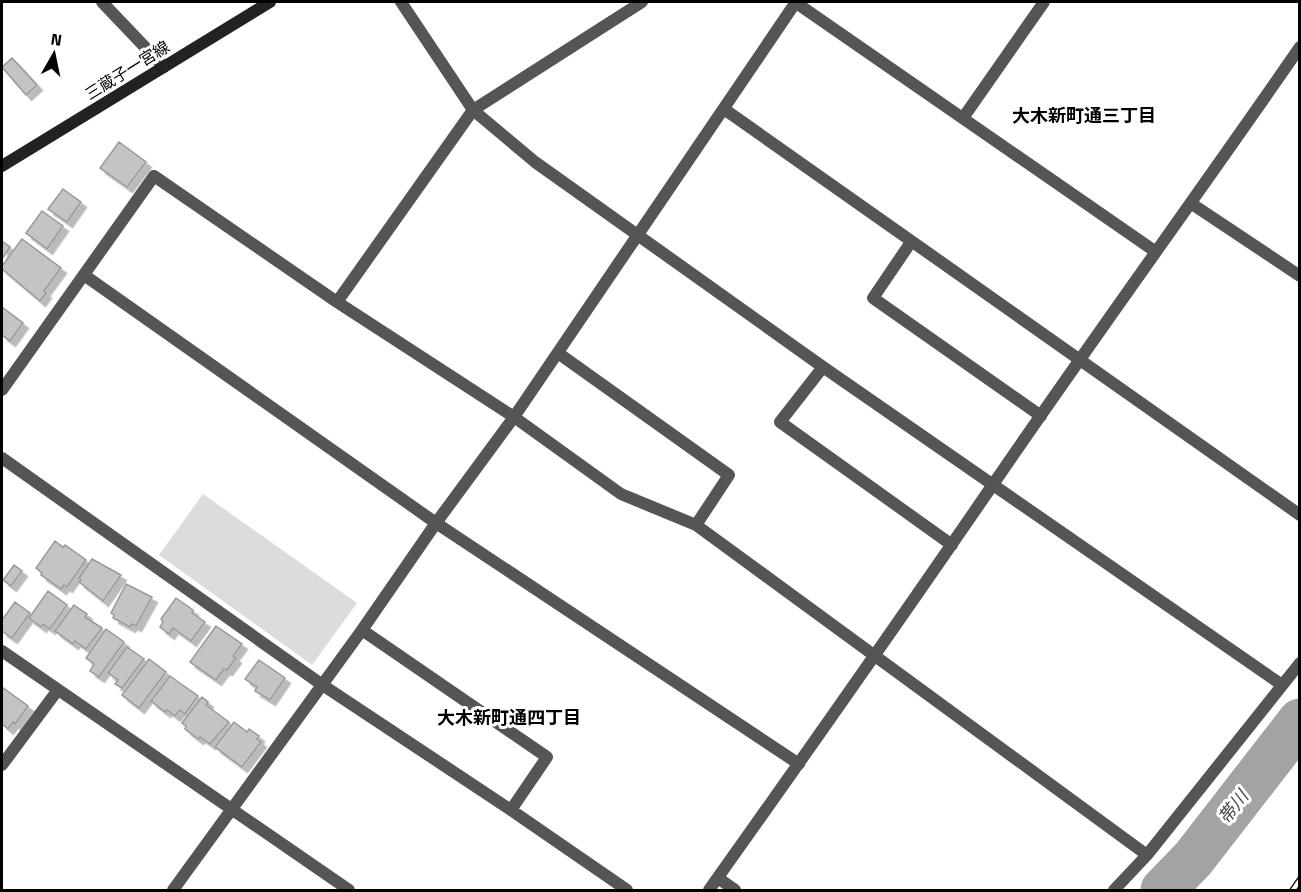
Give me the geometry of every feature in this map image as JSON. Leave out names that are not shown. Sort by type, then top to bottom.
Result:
[{"type":"main road","name":"三蔵子一宮線","points":[[2,166],[270,2]]},
{"type":"street","points":[[102,2],[164,67]]},
{"type":"street","points":[[401,2],[473,110],[535,162],[824,367],[1282,685]]},
{"type":"street","points":[[337,302],[473,110],[642,2]]},
{"type":"street","points":[[173,891],[514,417],[796,2],[1156,252]]},
{"type":"street","points":[[963,118],[1044,2]]},
{"type":"street","points":[[710,891],[1079,361],[1192,204],[1299,47]]},
{"type":"street","points":[[724,109],[1299,515]]},
{"type":"street","points":[[2,390],[154,176],[337,302],[514,417],[621,494],[696,525],[1147,855]]},
{"type":"street","points":[[1192,204],[1299,276]]},
{"type":"street","points":[[911,242],[873,298],[1041,416]]},
{"type":"street","points":[[84,275],[436,523],[800,764]]},
{"type":"street","points":[[558,353],[729,475],[696,525]]},
{"type":"street","points":[[824,367],[780,422],[952,545]]},
{"type":"street","points":[[2,458],[321,684],[511,810],[627,891]]},
{"type":"street","points":[[362,630],[548,757],[511,810]]},
{"type":"street","points":[[2,651],[349,891]]},
{"type":"street","points":[[1114,891],[1147,855],[1299,663]]},
{"type":"street","points":[[2,765],[57,691]]},
{"type":"street","points":[[718,878],[735,891]]},
{"type":"shaded area","points":[[203,494],[357,603],[312,665],[159,555]]},
{"type":"building","points":[[12,58],[37,85],[26,95],[2,67]]},
{"type":"building","points":[[119,142],[146,162],[127,187],[100,168]]},
{"type":"building","points":[[63,189],[81,202],[67,222],[48,209]]},
{"type":"building","points":[[42,211],[63,226],[47,249],[26,233]]},
{"type":"building","points":[[22,239],[61,268],[44,291],[46,293],[40,301],[2,269]]},
{"type":"building","points":[[2,241],[10,247],[2,259]]},
{"type":"building","points":[[2,307],[23,323],[10,341],[2,335]]},
{"type":"building","points":[[55,541],[63,547],[65,545],[86,560],[67,587],[64,585],[61,589],[41,575],[42,573],[36,568]]},
{"type":"building","points":[[92,559],[121,575],[103,601],[79,582],[81,580],[79,578]]},
{"type":"building","points":[[14,565],[22,571],[11,586],[3,580]]},
{"type":"building","points":[[126,584],[152,597],[136,626],[132,624],[130,627],[113,618],[114,615],[111,613]]},
{"type":"building","points":[[48,591],[67,605],[50,629],[43,624],[41,627],[29,618]]},
{"type":"building","points":[[176,598],[205,622],[191,641],[173,628],[169,634],[160,627],[163,622],[161,619]]},
{"type":"building","points":[[15,602],[30,613],[12,638],[2,631],[2,620]]},
{"type":"building","points":[[74,605],[87,614],[85,617],[102,628],[86,649],[75,641],[73,644],[55,631]]},
{"type":"building","points":[[216,626],[242,644],[233,656],[236,658],[216,680],[190,662]]},
{"type":"building","points":[[106,629],[124,642],[99,677],[90,671],[94,664],[86,658]]},
{"type":"building","points":[[127,647],[144,659],[122,688],[115,684],[118,680],[108,673]]},
{"type":"building","points":[[149,659],[166,672],[139,708],[122,695]]},
{"type":"building","points":[[259,660],[285,678],[270,700],[255,691],[257,687],[245,679]]},
{"type":"building","points":[[170,676],[198,696],[185,714],[180,710],[175,716],[167,710],[165,712],[151,701]]},
{"type":"building","points":[[2,687],[28,706],[15,724],[13,722],[8,729],[2,724]]},
{"type":"building","points":[[202,697],[208,702],[206,705],[229,722],[210,744],[200,737],[198,739],[185,729],[186,726],[182,723]]},
{"type":"building","points":[[234,722],[247,732],[249,729],[259,736],[257,739],[261,742],[242,767],[215,747]]},
{"type":"waterway","name":"帯川","points":[[1163,890],[1193,859],[1300,721]]},
{"type":"railway","points":[[1293,890],[1300,880]]},
{"type":"district","name":"大木新町通三丁目","points":[[1084,115]]},
{"type":"district","name":"大木新町通四丁目","points":[[509,717]]}]
